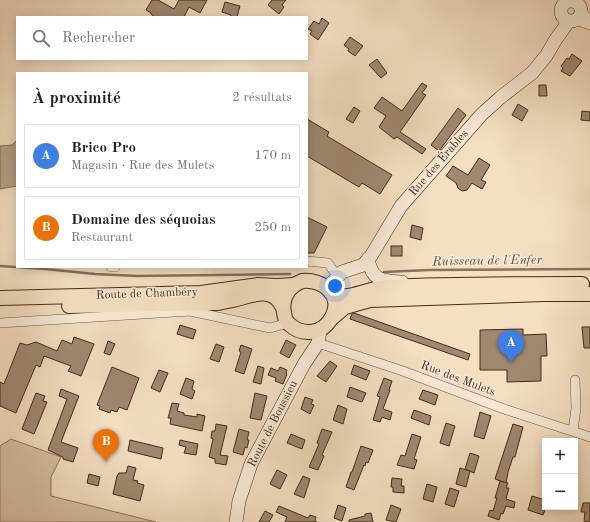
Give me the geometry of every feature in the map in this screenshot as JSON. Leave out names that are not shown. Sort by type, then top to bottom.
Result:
[{"type":"main road","points":[[590,284],[384,287],[353,296],[344,297],[330,292],[317,282],[302,281],[293,285],[286,295],[282,306],[285,319],[288,323],[299,331],[310,332],[319,336],[332,318],[345,307],[370,300],[536,294],[590,294]]},
{"type":"main road","name":"Route de Chambéry","points":[[0,298],[201,293],[258,285],[293,285]]},
{"type":"main road","points":[[330,292],[335,310],[332,318]]},
{"type":"main road","name":"Route de Chambéry","points":[[0,307],[198,304],[232,300],[260,293],[268,294],[280,300],[282,306]]},
{"type":"street","points":[[572,8],[590,25]]},
{"type":"street","name":"Rue des Érables","points":[[330,292],[337,276],[347,270],[363,265],[371,256],[394,217],[406,201],[487,109],[532,73],[546,56],[572,8]]},
{"type":"street","points":[[368,259],[370,270],[376,277],[389,282],[444,285]]},
{"type":"street","points":[[308,260],[328,263],[337,276]]},
{"type":"street","points":[[0,323],[190,311],[270,328],[288,323]]},
{"type":"street","name":"Rue des Mulets","points":[[319,336],[400,370],[504,409],[590,437]]},
{"type":"street","name":"Route de Boussieu","points":[[236,522],[239,501],[251,464],[319,336]]},
{"type":"street","points":[[573,431],[576,408],[575,380]]},
{"type":"shaded area","points":[[16,141],[16,186],[0,189],[0,146],[12,145]]},
{"type":"shaded area","points":[[11,439],[61,457],[51,477],[51,496],[156,522],[0,522],[0,446]]},
{"type":"building","points":[[152,0],[158,0],[174,9],[179,0],[207,0],[200,13],[189,7],[184,16],[154,16],[146,10]]},
{"type":"building","points":[[272,0],[286,0],[282,5],[284,7],[279,14],[268,5]]},
{"type":"building","points":[[225,2],[240,6],[237,16],[230,16],[222,12]]},
{"type":"building","points":[[322,18],[329,23],[318,40],[310,34],[312,31],[308,29],[314,21],[319,24]]},
{"type":"building","points":[[350,37],[363,46],[355,56],[348,51],[349,49],[344,45]]},
{"type":"building","points":[[572,54],[582,61],[570,76],[561,71],[563,68],[561,66]]},
{"type":"building","points":[[377,59],[387,73],[381,78],[369,65]]},
{"type":"building","points":[[422,83],[427,86],[422,93],[426,95],[400,132],[426,149],[422,154],[397,137],[394,139],[379,127],[386,116],[374,108],[382,97],[402,111]]},
{"type":"building","points":[[539,85],[546,85],[547,96],[539,96]]},
{"type":"building","points":[[518,104],[528,110],[522,121],[512,115]]},
{"type":"building","points":[[354,107],[360,111],[353,123],[346,119]]},
{"type":"building","points":[[458,108],[466,115],[439,151],[431,145]]},
{"type":"building","points":[[582,111],[590,112],[590,121],[581,120]]},
{"type":"building","points":[[308,120],[329,132],[327,136],[392,175],[380,194],[362,183],[359,187],[308,157]]},
{"type":"building","points":[[479,158],[490,165],[481,180],[486,182],[482,189],[472,183],[467,190],[462,191],[458,188],[456,183],[446,176],[453,166],[468,175]]},
{"type":"building","points":[[308,218],[327,227],[314,253],[308,253]]},
{"type":"building","points":[[412,225],[423,228],[421,240],[410,237]]},
{"type":"building","points":[[391,246],[402,246],[402,256],[391,256]]},
{"type":"building","points":[[354,313],[470,354],[468,360],[350,319]]},
{"type":"building","points":[[180,325],[196,330],[193,339],[177,334]]},
{"type":"building","points":[[582,327],[590,327],[590,348],[584,348]]},
{"type":"building","points":[[523,329],[523,335],[546,334],[547,356],[541,356],[541,381],[507,382],[507,370],[480,370],[480,330]]},
{"type":"building","points":[[74,337],[94,344],[81,376],[68,371],[71,366],[44,356],[40,367],[36,365],[16,413],[0,406],[0,382],[4,384],[20,343],[27,345],[36,342],[57,351],[62,340],[72,344]]},
{"type":"building","points":[[286,340],[296,345],[289,358],[280,353]]},
{"type":"building","points":[[108,341],[115,344],[110,355],[104,353]]},
{"type":"building","points":[[216,344],[224,347],[219,362],[210,359]]},
{"type":"building","points":[[241,345],[252,349],[244,374],[235,371],[241,352],[239,351]]},
{"type":"building","points":[[330,361],[337,366],[326,382],[317,376]]},
{"type":"building","points":[[354,365],[370,371],[366,380],[351,374]]},
{"type":"building","points":[[258,366],[264,368],[261,384],[253,382]]},
{"type":"building","points":[[112,367],[139,378],[127,410],[119,407],[117,412],[111,410],[110,413],[99,409],[100,406],[97,405]]},
{"type":"building","points":[[280,367],[287,370],[283,384],[275,381],[276,378],[268,375],[271,368],[278,371]]},
{"type":"building","points":[[159,370],[168,373],[160,392],[151,388]]},
{"type":"building","points":[[186,378],[194,381],[192,389],[195,391],[192,399],[180,394]]},
{"type":"building","points":[[384,378],[392,381],[383,409],[392,412],[390,420],[382,417],[380,422],[373,420],[380,397],[377,396]]},
{"type":"building","points":[[350,387],[366,393],[362,402],[347,397]]},
{"type":"building","points":[[61,389],[79,396],[61,442],[78,448],[73,462],[63,459],[63,457],[48,450],[67,399],[59,396]]},
{"type":"building","points":[[423,390],[438,395],[435,405],[419,399]]},
{"type":"building","points":[[36,393],[45,396],[43,401],[47,402],[34,434],[22,429]]},
{"type":"building","points":[[255,393],[267,396],[261,420],[250,418]]},
{"type":"building","points":[[305,397],[313,400],[311,404],[314,405],[310,414],[301,409]]},
{"type":"building","points":[[172,403],[179,404],[177,411],[184,413],[184,415],[197,417],[197,414],[205,416],[202,431],[170,424],[171,418],[168,418]]},
{"type":"building","points":[[338,405],[347,409],[343,424],[333,420]]},
{"type":"building","points":[[414,410],[431,416],[429,425],[411,418]]},
{"type":"building","points":[[480,412],[491,416],[484,439],[474,436]]},
{"type":"building","points":[[446,423],[455,426],[449,446],[440,443]]},
{"type":"building","points":[[216,424],[227,426],[220,455],[228,456],[226,465],[215,463],[215,459],[209,457],[213,439],[211,438],[212,431],[215,431]]},
{"type":"building","points":[[513,424],[523,427],[515,457],[513,457],[508,472],[506,483],[495,479]]},
{"type":"building","points":[[239,429],[249,432],[247,448],[245,447],[243,455],[233,452]]},
{"type":"building","points":[[322,429],[332,432],[322,455],[324,456],[318,470],[309,467],[319,444],[317,443]]},
{"type":"building","points":[[291,434],[305,440],[302,449],[287,443]]},
{"type":"building","points":[[412,434],[421,437],[414,459],[417,460],[414,469],[397,465],[401,455],[405,456]]},
{"type":"building","points":[[130,440],[163,448],[161,459],[128,451]]},
{"type":"building","points":[[180,440],[198,444],[196,455],[184,453],[186,447],[179,445]]},
{"type":"building","points":[[361,446],[373,450],[368,463],[366,462],[365,466],[364,465],[354,490],[346,487]]},
{"type":"building","points":[[470,453],[479,456],[474,473],[465,469]]},
{"type":"building","points":[[128,466],[136,468],[133,480],[144,485],[140,501],[113,494],[117,476],[119,473],[126,473]]},
{"type":"building","points":[[460,468],[470,471],[466,487],[456,484]]},
{"type":"building","points":[[277,470],[287,475],[280,489],[270,484]]},
{"type":"building","points":[[89,474],[100,477],[98,486],[87,483]]},
{"type":"building","points":[[303,476],[310,479],[304,498],[294,494]]},
{"type":"building","points":[[392,478],[402,479],[401,486],[404,486],[404,493],[393,492],[393,487],[391,487]]},
{"type":"building","points":[[500,481],[508,483],[506,488],[509,488],[506,499],[515,502],[514,508],[506,506],[503,514],[501,513],[499,520],[488,516],[490,510],[493,511]]},
{"type":"building","points":[[427,484],[437,487],[433,502],[423,499]]},
{"type":"building","points":[[450,488],[459,491],[454,507],[445,504]]},
{"type":"building","points":[[532,496],[542,499],[542,510],[545,510],[543,515],[528,510]]},
{"type":"building","points":[[583,503],[590,503],[590,522],[584,521],[585,512],[581,512]]},
{"type":"building","points":[[338,505],[346,508],[342,521],[334,518]]},
{"type":"building","points":[[391,505],[401,509],[396,522],[386,520]]},
{"type":"building","points":[[279,506],[308,518],[310,515],[316,517],[315,521],[317,522],[285,522],[287,517],[276,512]]},
{"type":"building","points":[[265,511],[273,515],[269,522],[259,522]]},
{"type":"building","points":[[371,513],[373,522],[349,522],[349,520]]},
{"type":"waterway","name":"Ruisseau de l'Enfer","points":[[0,266],[16,267]]},
{"type":"waterway","name":"Ruisseau de l'Enfer","points":[[30,268],[137,276],[290,274]]},
{"type":"waterway","name":"Ruisseau de l'Enfer","points":[[384,272],[429,270],[590,269]]},
{"type":"place","name":"Brico Pro","points":[[511,363]]},
{"type":"place","name":"Domaine des séquoias","points":[[106,462]]}]
